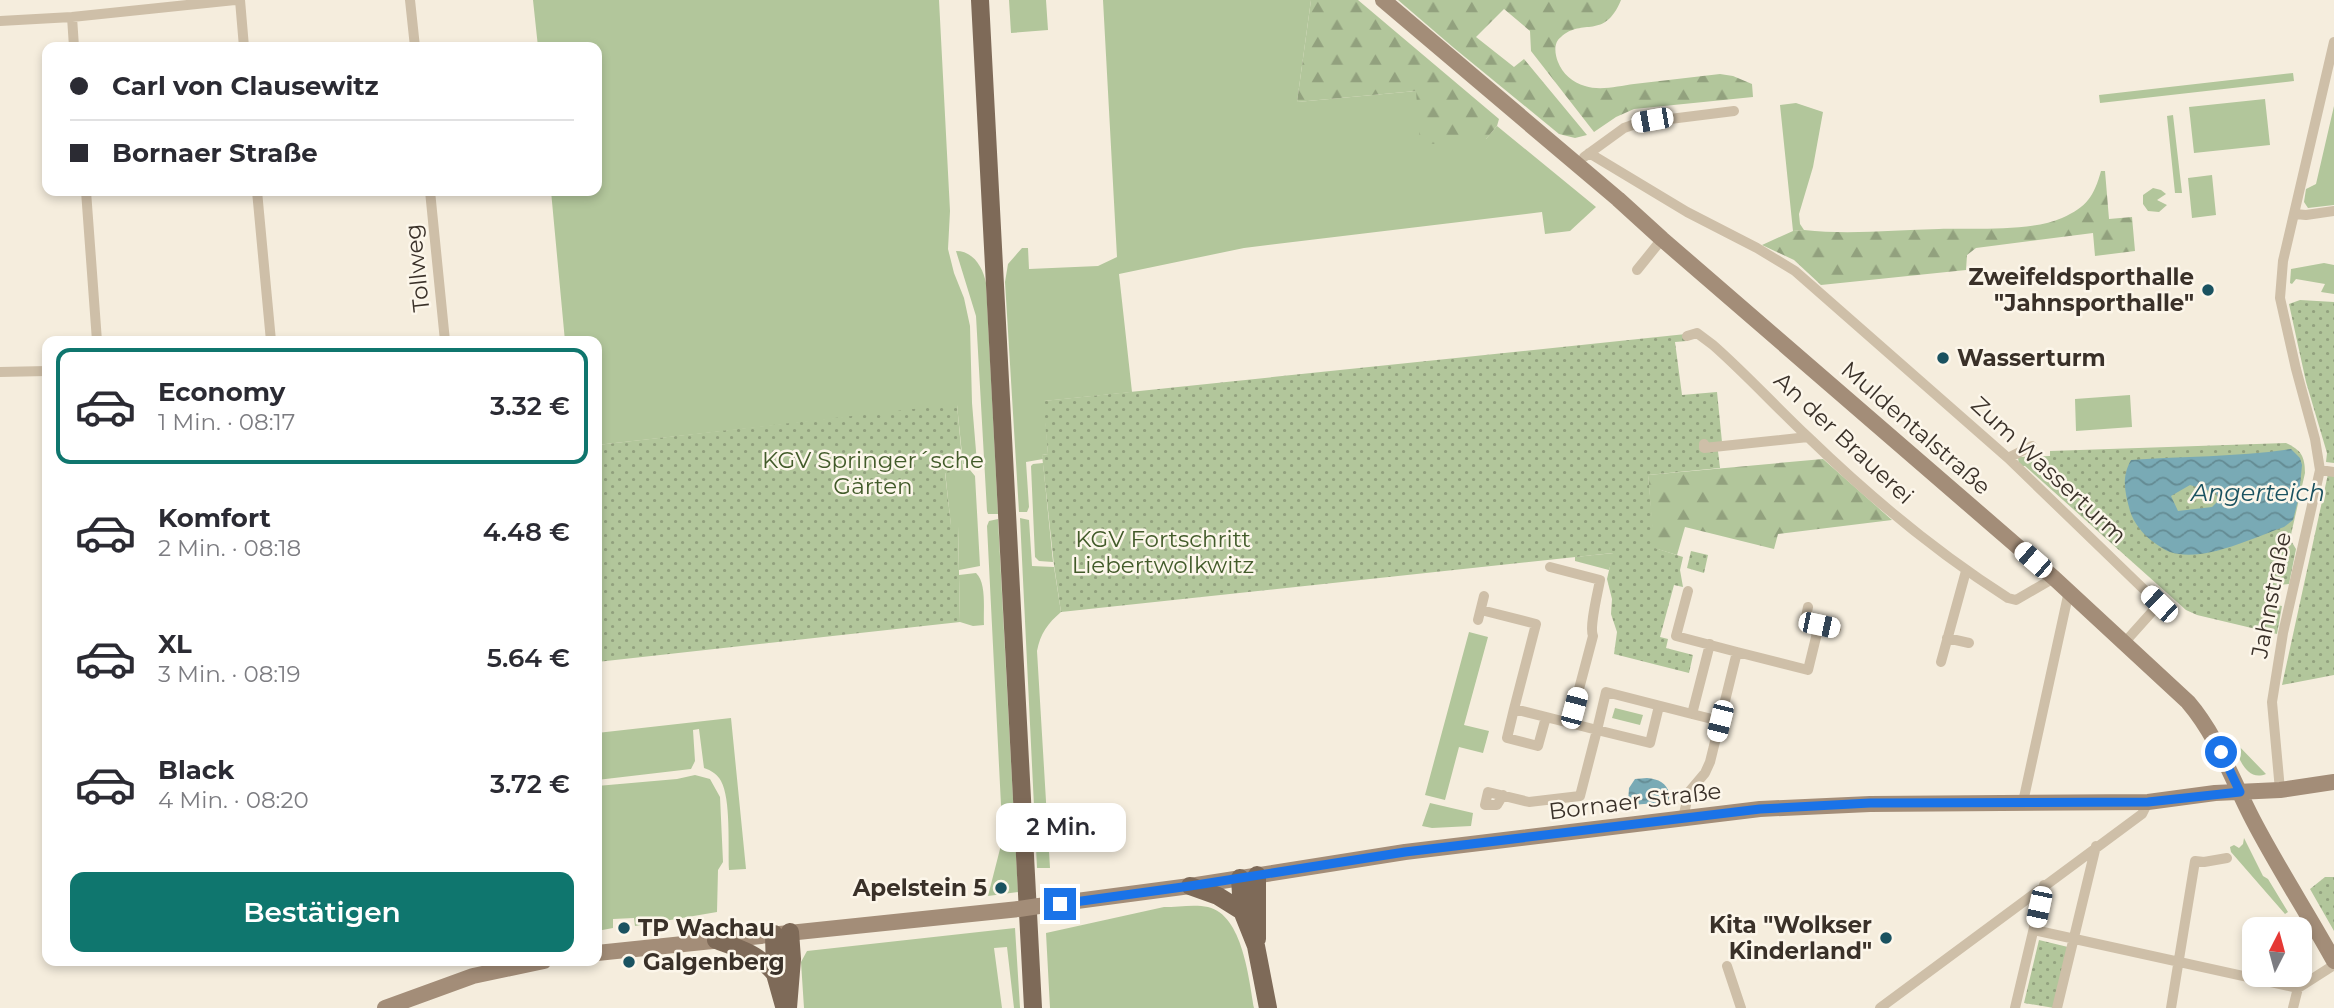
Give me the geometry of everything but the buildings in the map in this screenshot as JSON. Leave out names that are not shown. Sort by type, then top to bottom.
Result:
[{"type":"main road","points":[[980,0],[1033,1008]]},
{"type":"main road","name":"Muldentalstraße","points":[[1382,0],[1583,158],[1662,239],[2069,591],[2197,713],[2228,765],[2261,833],[2334,963]]},
{"type":"main road","name":"Bornaer Straße","points":[[602,952],[1019,909],[1190,886],[1405,852],[1760,809],[1858,804],[2148,802],[2280,790],[2334,782]]},
{"type":"main road","points":[[1248,876],[1242,911],[1256,946],[1268,1008]]},
{"type":"main road","points":[[1248,876],[1258,897],[1256,946]]},
{"type":"main road","points":[[1190,886],[1218,896],[1242,911]]},
{"type":"main road","points":[[775,974],[782,933]]},
{"type":"main road","points":[[782,933],[792,959],[786,1008]]},
{"type":"main road","points":[[716,940],[751,953],[765,962],[775,974],[786,1008]]},
{"type":"main road","points":[[385,1008],[473,976],[520,966]]},
{"type":"street","points":[[0,21],[72,17],[237,0],[243,42]]},
{"type":"street","points":[[410,0],[414,42]]},
{"type":"street","points":[[72,17],[74,42]]},
{"type":"street","name":"Jahnstraße","points":[[2280,790],[2272,702],[2284,629],[2319,470],[2315,439],[2280,298],[2283,261],[2334,43]]},
{"type":"street","points":[[1583,158],[1624,128],[1638,123],[1734,111]]},
{"type":"street","name":"Zum Wasserturm","points":[[1583,158],[1757,248],[1795,271],[2008,458],[2159,604],[2125,642]]},
{"type":"street","points":[[86,196],[97,336]]},
{"type":"street","points":[[257,196],[271,336]]},
{"type":"street","name":"Tollweg","points":[[430,196],[444,336]]},
{"type":"street","points":[[2295,214],[2334,211]]},
{"type":"street","points":[[1637,270],[1662,239]]},
{"type":"street","name":"An der Brauerei","points":[[1692,334],[1732,361],[1808,437],[1928,543],[1966,571],[2015,600],[2054,578]]},
{"type":"street","points":[[0,372],[42,371]]},
{"type":"street","points":[[1704,444],[1704,448],[1808,437]]},
{"type":"street","points":[[2008,458],[2032,446]]},
{"type":"street","points":[[2319,470],[2334,472]]},
{"type":"street","points":[[1550,566],[1601,580],[1594,606],[1596,610],[1591,631],[1593,636],[1570,723]]},
{"type":"street","points":[[1941,662],[1966,571]]},
{"type":"street","points":[[1688,591],[1676,635],[1737,652],[1808,670],[1819,625]]},
{"type":"street","points":[[2023,802],[2069,591]]},
{"type":"street","points":[[1485,596],[1479,615],[1536,624],[1507,738],[1538,746],[1546,717]]},
{"type":"street","points":[[1808,607],[1805,622],[1836,629]]},
{"type":"street","points":[[1947,638],[1969,643]]},
{"type":"street","points":[[1692,714],[1710,644]]},
{"type":"street","points":[[1683,818],[1689,792],[1705,773],[1710,762],[1737,652]]},
{"type":"street","points":[[1503,795],[1529,802],[1580,796],[1606,692],[1720,721]]},
{"type":"street","points":[[1514,709],[1650,743],[1659,706]]},
{"type":"street","points":[[1880,1008],[2142,814],[2148,802]]},
{"type":"street","points":[[2057,1008],[2096,846]]},
{"type":"street","points":[[2171,1008],[2195,861],[2227,858]]},
{"type":"street","points":[[2015,1008],[2044,885]]},
{"type":"street","points":[[2034,930],[2298,988]]},
{"type":"street","points":[[2293,1008],[2298,988],[2334,963]]},
{"type":"street","points":[[1727,966],[1741,1008]]},
{"type":"green space","points":[[533,0],[939,0],[950,211],[948,249],[970,326],[977,463],[963,464],[957,405],[602,444],[602,336],[565,336],[551,196],[602,196],[602,42],[537,42]]},
{"type":"green space","points":[[1009,0],[1046,0],[1048,30],[1011,33]]},
{"type":"green space","points":[[1103,0],[1311,0],[1297,102],[1416,91],[1486,139],[1497,126],[1596,207],[1570,231],[1545,234],[1542,212],[1244,248],[1119,274],[1132,392],[1044,401],[1048,454],[1042,455],[1043,459],[1026,462],[1029,507],[1027,512],[1019,512],[1005,282],[1008,264],[1022,248],[1028,248],[1029,269],[1098,266],[1117,257]]},
{"type":"green space","points":[[1311,0],[1358,0],[1499,119],[1497,126],[1486,139],[1420,145],[1416,91],[1297,102]]},
{"type":"green space","points":[[1398,0],[1621,0],[1608,20],[1569,31],[1558,39],[1555,49],[1558,62],[1572,80],[1581,85],[1603,88],[1720,74],[1752,84],[1753,97],[1634,109],[1594,132],[1531,51],[1530,31],[1504,9],[1476,37],[1514,67],[1524,59],[1587,135],[1575,138],[1559,134]]},
{"type":"green space","points":[[2293,73],[2294,81],[2100,103],[2099,95]]},
{"type":"green space","points":[[2265,99],[2270,145],[2194,153],[2189,107]]},
{"type":"green space","points":[[1796,103],[1823,112],[1813,167],[1799,214],[1804,230],[1793,231],[1780,105]]},
{"type":"green space","points":[[2334,106],[2334,205],[2308,208],[2304,202],[2306,189],[2316,184]]},
{"type":"green space","points":[[2173,115],[2182,193],[2175,193],[2167,116]]},
{"type":"green space","points":[[2101,171],[2105,171],[2109,219],[2132,217],[2135,251],[2095,256],[2093,233],[1976,248],[1967,255],[1966,270],[1821,285],[1794,260],[1762,245],[1793,231],[1804,230],[1854,232],[2002,228],[2049,222],[2071,214],[2083,205],[2092,194]]},
{"type":"green space","points":[[2212,175],[2216,215],[2192,218],[2188,178]]},
{"type":"green space","points":[[2153,188],[2166,194],[2157,200],[2167,205],[2159,212],[2148,211],[2143,204],[2143,195]]},
{"type":"green space","points":[[956,251],[968,254],[977,261],[986,283],[998,514],[988,514],[987,511],[976,316]]},
{"type":"green space","points":[[2324,263],[2334,265],[2334,294],[2321,292],[2325,284],[2296,279],[2290,283],[2291,269]]},
{"type":"green space","points":[[2300,300],[2334,302],[2334,463],[2326,462],[2327,453],[2306,382],[2289,304]]},
{"type":"green space","name":"KGV Fortschritt Liebertwolkwitz","points":[[1686,334],[1687,341],[1675,342],[1682,395],[1717,392],[1722,442],[1717,443],[1720,468],[1648,475],[1655,548],[1683,557],[1680,570],[1683,587],[1674,585],[1660,637],[1668,639],[1666,648],[1693,655],[1689,673],[1614,654],[1617,632],[1611,614],[1612,599],[1607,579],[1613,553],[1061,612],[1042,455],[1048,454],[1043,401]]},
{"type":"green space","points":[[2130,395],[2132,427],[2076,431],[2075,399]]},
{"type":"green space","name":"KGV Springer´sche Gärten","points":[[957,404],[963,470],[945,473],[951,525],[958,525],[960,622],[602,661],[602,444]]},
{"type":"green space","points":[[2286,443],[2301,454],[2305,473],[2290,539],[2296,549],[2289,584],[2280,585],[2279,591],[2273,594],[2271,604],[2282,606],[2277,634],[2186,610],[2025,466],[2019,466],[2018,457],[2050,456],[2050,451]]},
{"type":"green space","points":[[1823,459],[1892,520],[1778,534],[1774,549],[1685,527],[1677,555],[1654,548],[1648,475]]},
{"type":"green space","points":[[1043,463],[1053,562],[1039,561],[1035,557],[1031,466]]},
{"type":"green space","points":[[970,470],[975,476],[980,566],[959,570],[958,526],[951,526],[945,471]]},
{"type":"green space","points":[[2328,474],[2334,475],[2334,675],[2282,685]]},
{"type":"green space","points":[[1020,518],[1029,520],[1032,566],[1054,567],[1061,612],[1045,629],[1037,651],[1050,868],[1037,868]]},
{"type":"green space","points":[[998,519],[1018,892],[988,896],[1000,849],[1002,825],[987,526],[989,521]]},
{"type":"green space","points":[[1691,551],[1708,555],[1704,573],[1687,568]]},
{"type":"green space","points":[[1614,553],[1609,570],[1575,561],[1575,557]]},
{"type":"green space","points":[[976,573],[982,583],[984,625],[973,626],[960,622],[959,575]]},
{"type":"green space","points":[[1469,632],[1488,637],[1464,725],[1489,731],[1483,753],[1459,747],[1445,800],[1425,795]]},
{"type":"green space","points":[[1615,708],[1643,715],[1640,725],[1612,718]]},
{"type":"green space","points":[[731,718],[746,869],[729,870],[728,811],[724,789],[718,777],[704,768],[699,729],[693,730],[695,761],[691,769],[602,779],[602,732]]},
{"type":"green space","points":[[2234,741],[2266,774],[2259,776],[2244,767],[2232,743]]},
{"type":"green space","points":[[695,775],[710,779],[720,797],[723,862],[718,870],[717,912],[635,926],[634,918],[613,919],[613,928],[602,930],[602,786]]},
{"type":"green space","points":[[1430,803],[1473,813],[1471,826],[1422,826]]},
{"type":"green space","points":[[2244,838],[2263,876],[2268,879],[2288,912],[2285,914],[2231,852],[2230,847],[2234,845],[2239,848]]},
{"type":"green space","points":[[2325,877],[2334,877],[2334,931],[2310,889]]},
{"type":"green space","points":[[1164,907],[1208,907],[1220,912],[1229,922],[1242,950],[1254,1008],[1050,1008],[1046,933]]},
{"type":"green space","points":[[1015,928],[1020,1008],[1014,1008],[1007,947],[994,948],[1002,1008],[804,1008],[801,962],[807,951]]},
{"type":"green space","points":[[2039,940],[2068,947],[2054,1008],[2024,1003]]},
{"type":"water","name":"Angerteich","points":[[2291,449],[2300,458],[2302,465],[2293,520],[2284,527],[2227,548],[2183,555],[2168,551],[2152,541],[2139,528],[2132,515],[2125,485],[2131,460]],"holes":[[[2190,485],[2216,493],[2218,501],[2212,507],[2178,511],[2171,496]]]},
{"type":"water","points":[[1647,778],[1664,784],[1670,794],[1668,802],[1628,803],[1629,788],[1635,779]]},
{"type":"place","name":"Zweifeldsporthalle \"Jahnsporthalle\"","points":[[2208,290]]},
{"type":"place","name":"Wasserturm","points":[[1943,358]]},
{"type":"place","name":"Apelstein 5","points":[[1001,888]]},
{"type":"place","name":"TP Wachau","points":[[624,928]]},
{"type":"place","name":"Kita \"Wolkser Kinderland\"","points":[[1886,938]]},
{"type":"place","name":"Galgenberg","points":[[629,962]]},
{"type":"route","points":[[1060,904],[1405,852],[1760,809],[1870,803],[2148,802],[2240,792],[2221,752]]}]
